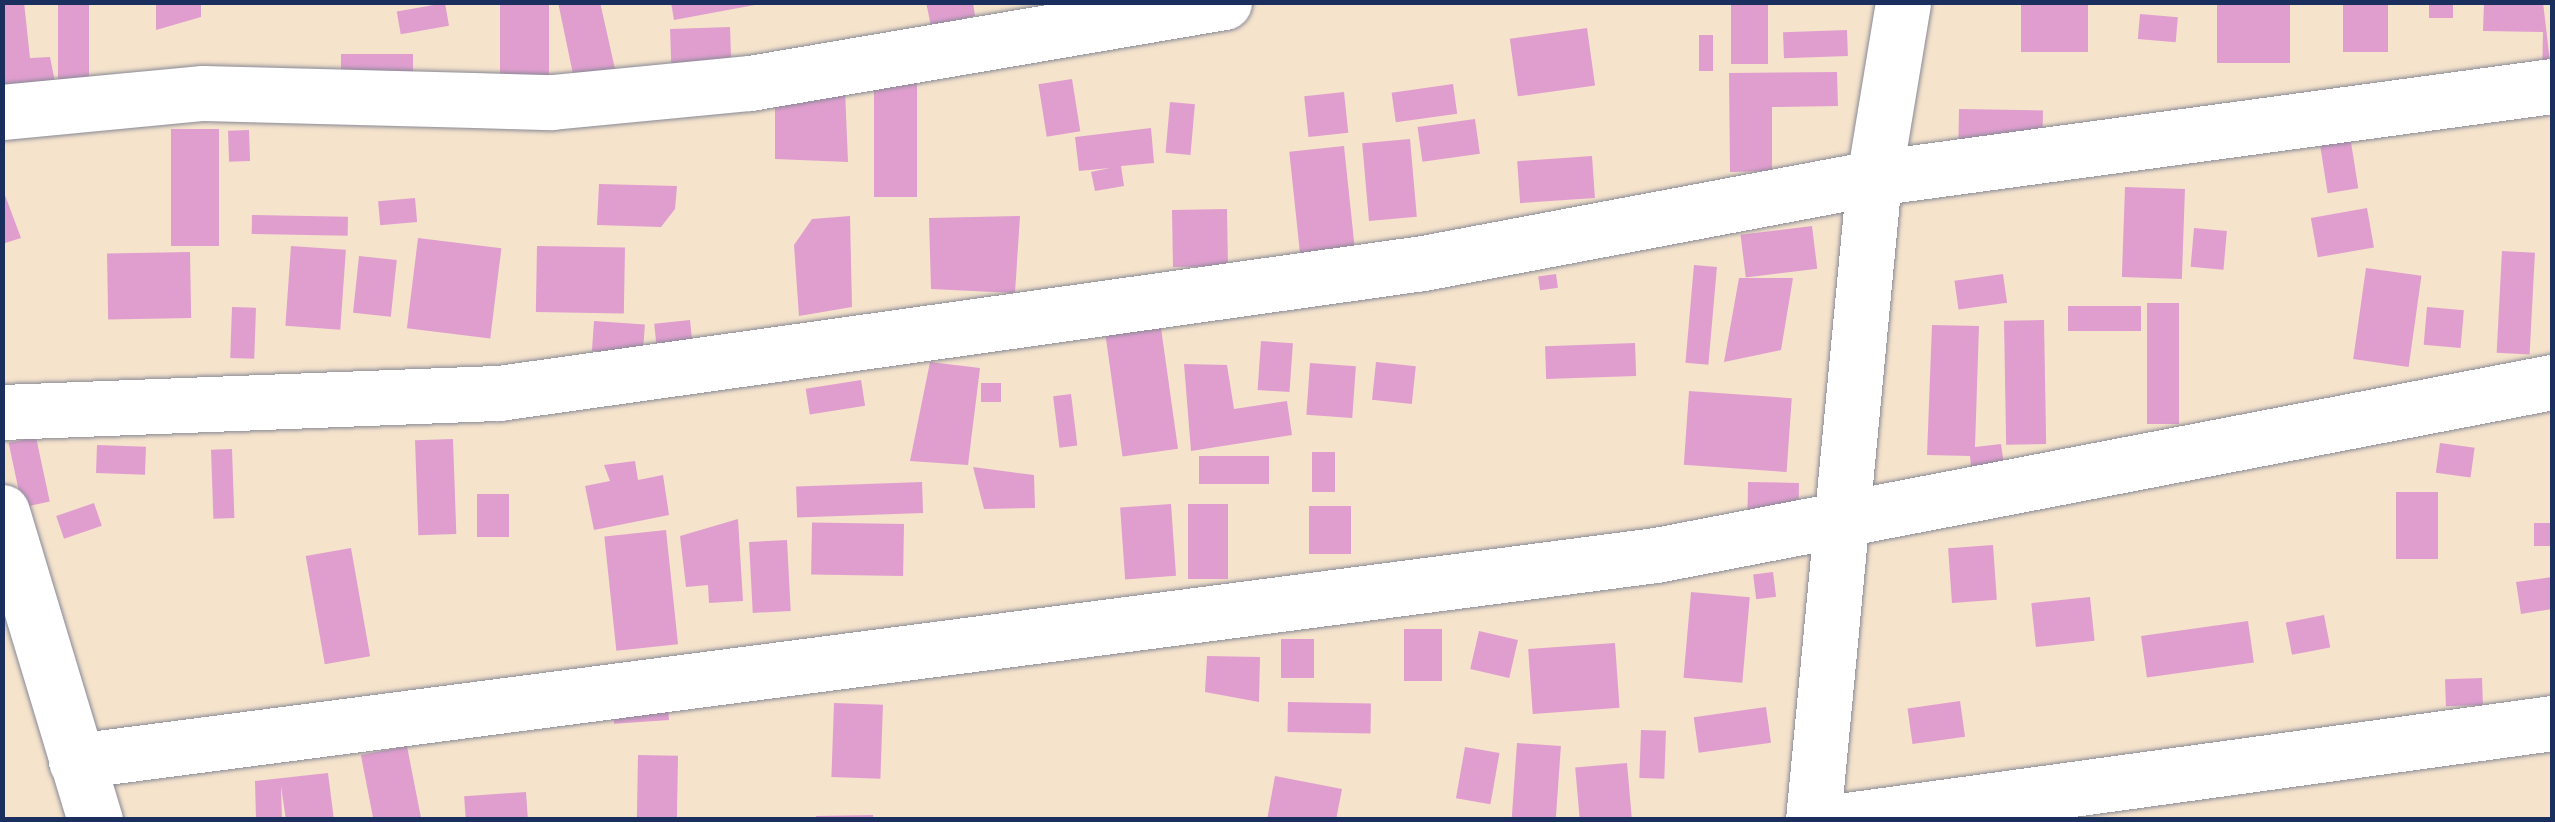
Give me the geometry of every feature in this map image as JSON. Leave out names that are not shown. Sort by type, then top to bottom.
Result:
[{"type":"street","points":[[2,112],[203,93],[572,100],[750,83],[1224,2]]},
{"type":"street","points":[[1813,820],[1838,524],[1874,178],[1903,2]]},
{"type":"street","points":[[2,412],[499,393],[1423,263],[1874,178],[2552,86]]},
{"type":"street","points":[[76,760],[1838,524],[2552,382]]},
{"type":"street","points":[[5,527],[95,820]]},
{"type":"street","points":[[1847,820],[2552,723]]},
{"type":"building","points":[[2,2],[24,2],[30,58],[50,57],[56,87],[2,98]]},
{"type":"building","points":[[58,2],[89,2],[89,85],[58,85]]},
{"type":"building","points":[[156,2],[201,2],[201,17],[156,30]]},
{"type":"building","points":[[500,2],[549,2],[549,75],[500,75]]},
{"type":"building","points":[[558,2],[600,2],[615,69],[574,79]]},
{"type":"building","points":[[671,2],[759,2],[760,4],[674,20]]},
{"type":"building","points":[[926,2],[973,2],[975,16],[931,26]]},
{"type":"building","points":[[1731,2],[1768,2],[1768,64],[1731,64]]},
{"type":"building","points":[[2021,2],[2088,2],[2088,52],[2021,52]]},
{"type":"building","points":[[2343,2],[2388,2],[2388,52],[2343,52]]},
{"type":"building","points":[[2429,2],[2453,2],[2453,18],[2429,18]]},
{"type":"building","points":[[2484,2],[2543,2],[2552,79],[2542,79],[2543,32],[2483,31]]},
{"type":"building","points":[[445,3],[449,26],[401,34],[397,12]]},
{"type":"building","points":[[2217,5],[2290,5],[2290,63],[2217,63]]},
{"type":"building","points":[[2140,14],[2178,17],[2176,42],[2138,39]]},
{"type":"building","points":[[730,27],[731,62],[671,64],[670,29]]},
{"type":"building","points":[[1587,28],[1595,85],[1518,96],[1510,39]]},
{"type":"building","points":[[1847,30],[1848,56],[1784,58],[1783,32]]},
{"type":"building","points":[[1699,35],[1713,35],[1713,71],[1699,71]]},
{"type":"building","points":[[341,54],[413,54],[413,82],[341,82]]},
{"type":"building","points":[[1837,72],[1838,106],[1772,107],[1772,171],[1730,172],[1729,73]]},
{"type":"building","points":[[1072,79],[1080,131],[1047,137],[1038,84]]},
{"type":"building","points":[[874,80],[917,80],[917,197],[874,197]]},
{"type":"building","points":[[1453,84],[1457,114],[1396,122],[1392,93]]},
{"type":"building","points":[[845,90],[848,162],[775,159],[775,96]]},
{"type":"building","points":[[1344,92],[1348,133],[1309,137],[1304,96]]},
{"type":"building","points":[[1170,102],[1195,104],[1190,155],[1166,153]]},
{"type":"building","points":[[1959,109],[2043,110],[2042,147],[1958,146]]},
{"type":"building","points":[[1475,119],[1480,154],[1422,162],[1418,127]]},
{"type":"building","points":[[1151,128],[1154,163],[1121,166],[1124,186],[1095,191],[1091,172],[1110,168],[1079,171],[1075,137]]},
{"type":"building","points":[[171,129],[219,129],[219,246],[171,246]]},
{"type":"building","points":[[249,130],[250,161],[229,162],[228,131]]},
{"type":"building","points":[[2350,136],[2358,188],[2328,193],[2319,141]]},
{"type":"building","points":[[1410,139],[1417,217],[1369,221],[1362,143]]},
{"type":"building","points":[[1344,146],[1356,257],[1301,263],[1289,152]]},
{"type":"building","points":[[1592,156],[1595,198],[1520,203],[1517,161]]},
{"type":"building","points":[[599,184],[677,186],[675,209],[661,227],[597,225]]},
{"type":"building","points":[[2,187],[21,238],[2,244]]},
{"type":"building","points":[[2125,187],[2185,189],[2182,279],[2122,277]]},
{"type":"building","points":[[415,198],[417,222],[380,225],[378,201]]},
{"type":"building","points":[[2367,208],[2374,247],[2318,257],[2311,218]]},
{"type":"building","points":[[1227,209],[1228,266],[1173,267],[1172,210]]},
{"type":"building","points":[[252,215],[348,217],[348,236],[252,234]]},
{"type":"building","points":[[850,216],[852,307],[799,316],[794,245],[812,219]]},
{"type":"building","points":[[1020,216],[1015,293],[931,289],[929,218]]},
{"type":"building","points":[[1812,226],[1817,269],[1746,277],[1741,235]]},
{"type":"building","points":[[2194,228],[2227,231],[2223,270],[2191,267]]},
{"type":"building","points":[[418,238],[501,248],[490,339],[407,328]]},
{"type":"building","points":[[291,246],[346,250],[340,330],[285,326]]},
{"type":"building","points":[[537,246],[625,248],[624,314],[536,312]]},
{"type":"building","points":[[2502,251],[2535,253],[2530,355],[2497,353]]},
{"type":"building","points":[[190,252],[191,318],[108,319],[107,253]]},
{"type":"building","points":[[359,256],[397,260],[391,317],[353,313]]},
{"type":"building","points":[[1694,265],[1717,267],[1708,365],[1685,363]]},
{"type":"building","points":[[2366,268],[2421,276],[2409,367],[2353,359]]},
{"type":"building","points":[[1556,274],[1558,288],[1540,290],[1538,277]]},
{"type":"building","points":[[2003,274],[2007,303],[1959,310],[1954,281]]},
{"type":"building","points":[[1739,278],[1793,278],[1781,350],[1724,362]]},
{"type":"building","points":[[2147,303],[2179,303],[2179,424],[2147,424]]},
{"type":"building","points":[[2068,306],[2141,306],[2141,331],[2068,331]]},
{"type":"building","points":[[232,307],[256,308],[254,359],[230,358]]},
{"type":"building","points":[[2427,307],[2464,310],[2461,348],[2424,345]]},
{"type":"building","points":[[690,320],[693,349],[657,353],[654,324]]},
{"type":"building","points":[[2044,320],[2046,444],[2006,445],[2004,321]]},
{"type":"building","points":[[594,321],[645,325],[643,354],[592,351]]},
{"type":"building","points":[[1932,325],[1979,326],[1975,447],[2001,444],[2005,472],[1972,477],[1970,456],[1927,455]]},
{"type":"building","points":[[1161,328],[1178,449],[1123,457],[1106,336]]},
{"type":"building","points":[[1261,341],[1293,343],[1290,392],[1258,390]]},
{"type":"building","points":[[1635,343],[1636,376],[1546,379],[1545,346]]},
{"type":"building","points":[[930,362],[980,368],[968,465],[910,461]]},
{"type":"building","points":[[1376,362],[1416,366],[1412,404],[1372,400]]},
{"type":"building","points":[[1310,363],[1356,366],[1352,418],[1306,415]]},
{"type":"building","points":[[1184,364],[1227,365],[1234,409],[1287,401],[1292,435],[1191,451]]},
{"type":"building","points":[[861,380],[865,406],[810,414],[806,389]]},
{"type":"building","points":[[981,383],[1001,383],[1001,402],[981,402]]},
{"type":"building","points":[[1689,391],[1792,398],[1787,472],[1684,465]]},
{"type":"building","points":[[1071,394],[1077,446],[1059,448],[1053,396]]},
{"type":"building","points":[[36,437],[50,502],[22,507],[9,443]]},
{"type":"building","points":[[453,439],[456,534],[418,535],[415,440]]},
{"type":"building","points":[[2440,443],[2475,448],[2470,478],[2436,473]]},
{"type":"building","points":[[97,445],[146,447],[145,475],[96,473]]},
{"type":"building","points":[[232,449],[234,518],[213,519],[211,450]]},
{"type":"building","points":[[1312,452],[1335,452],[1335,492],[1312,492]]},
{"type":"building","points":[[1199,456],[1269,456],[1269,484],[1199,484]]},
{"type":"building","points":[[635,461],[638,480],[663,475],[669,515],[594,530],[585,486],[610,481],[604,465]]},
{"type":"building","points":[[973,467],[1034,475],[1035,508],[984,509]]},
{"type":"building","points":[[922,482],[923,513],[797,517],[796,486]]},
{"type":"building","points":[[1748,482],[1799,483],[1798,513],[1747,512]]},
{"type":"building","points":[[2396,492],[2438,492],[2438,559],[2396,559]]},
{"type":"building","points":[[477,494],[509,494],[509,537],[477,537]]},
{"type":"building","points":[[94,503],[102,526],[64,539],[56,516]]},
{"type":"building","points":[[1171,504],[1176,576],[1125,579],[1120,508]]},
{"type":"building","points":[[1188,504],[1228,504],[1228,579],[1188,579]]},
{"type":"building","points":[[1309,506],[1351,506],[1351,554],[1309,554]]},
{"type":"building","points":[[738,519],[743,601],[709,603],[708,585],[686,587],[680,536]]},
{"type":"building","points":[[812,522],[904,524],[903,576],[811,574]]},
{"type":"building","points":[[2534,523],[2552,523],[2552,546],[2534,546]]},
{"type":"building","points":[[666,530],[678,644],[616,651],[604,536]]},
{"type":"building","points":[[787,540],[791,611],[753,613],[749,542]]},
{"type":"building","points":[[1993,545],[1997,600],[1952,603],[1948,548]]},
{"type":"building","points":[[351,548],[370,656],[325,664],[306,556]]},
{"type":"building","points":[[1773,572],[1776,597],[1756,599],[1753,574]]},
{"type":"building","points":[[2552,577],[2552,609],[2521,614],[2516,582]]},
{"type":"building","points":[[1691,592],[1750,597],[1742,683],[1684,678]]},
{"type":"building","points":[[2090,597],[2095,641],[2036,647],[2031,603]]},
{"type":"building","points":[[2324,615],[2330,647],[2292,655],[2286,622]]},
{"type":"building","points":[[2248,621],[2254,663],[2147,678],[2141,636]]},
{"type":"building","points":[[1404,629],[1442,629],[1442,681],[1404,681]]},
{"type":"building","points":[[1479,631],[1518,640],[1509,678],[1470,669]]},
{"type":"building","points":[[1281,639],[1314,639],[1314,678],[1281,678]]},
{"type":"building","points":[[1615,643],[1620,708],[1533,714],[1528,649]]},
{"type":"building","points":[[1207,656],[1260,657],[1259,702],[1205,692]]},
{"type":"building","points":[[2482,678],[2483,705],[2446,706],[2445,679]]},
{"type":"building","points":[[667,692],[669,720],[614,724],[612,696]]},
{"type":"building","points":[[1960,701],[1965,737],[1913,744],[1908,708]]},
{"type":"building","points":[[1288,702],[1371,703],[1370,733],[1287,732]]},
{"type":"building","points":[[834,703],[883,705],[880,779],[831,777]]},
{"type":"building","points":[[1766,707],[1771,743],[1699,753],[1694,717]]},
{"type":"building","points":[[1641,730],[1666,731],[1664,779],[1639,778]]},
{"type":"building","points":[[1517,743],[1561,746],[1556,820],[1512,820]]},
{"type":"building","points":[[407,746],[421,820],[374,820],[361,755]]},
{"type":"building","points":[[1465,747],[1499,753],[1490,804],[1456,798]]},
{"type":"building","points":[[638,755],[678,756],[677,820],[637,820]]},
{"type":"building","points":[[1627,763],[1632,820],[1580,820],[1575,768]]},
{"type":"building","points":[[328,773],[334,820],[286,820],[281,786],[282,820],[256,820],[255,781]]},
{"type":"building","points":[[1275,776],[1342,789],[1336,820],[1267,820]]},
{"type":"building","points":[[526,792],[528,820],[466,820],[464,796]]},
{"type":"building","points":[[873,815],[873,820],[816,820],[816,816]]}]
